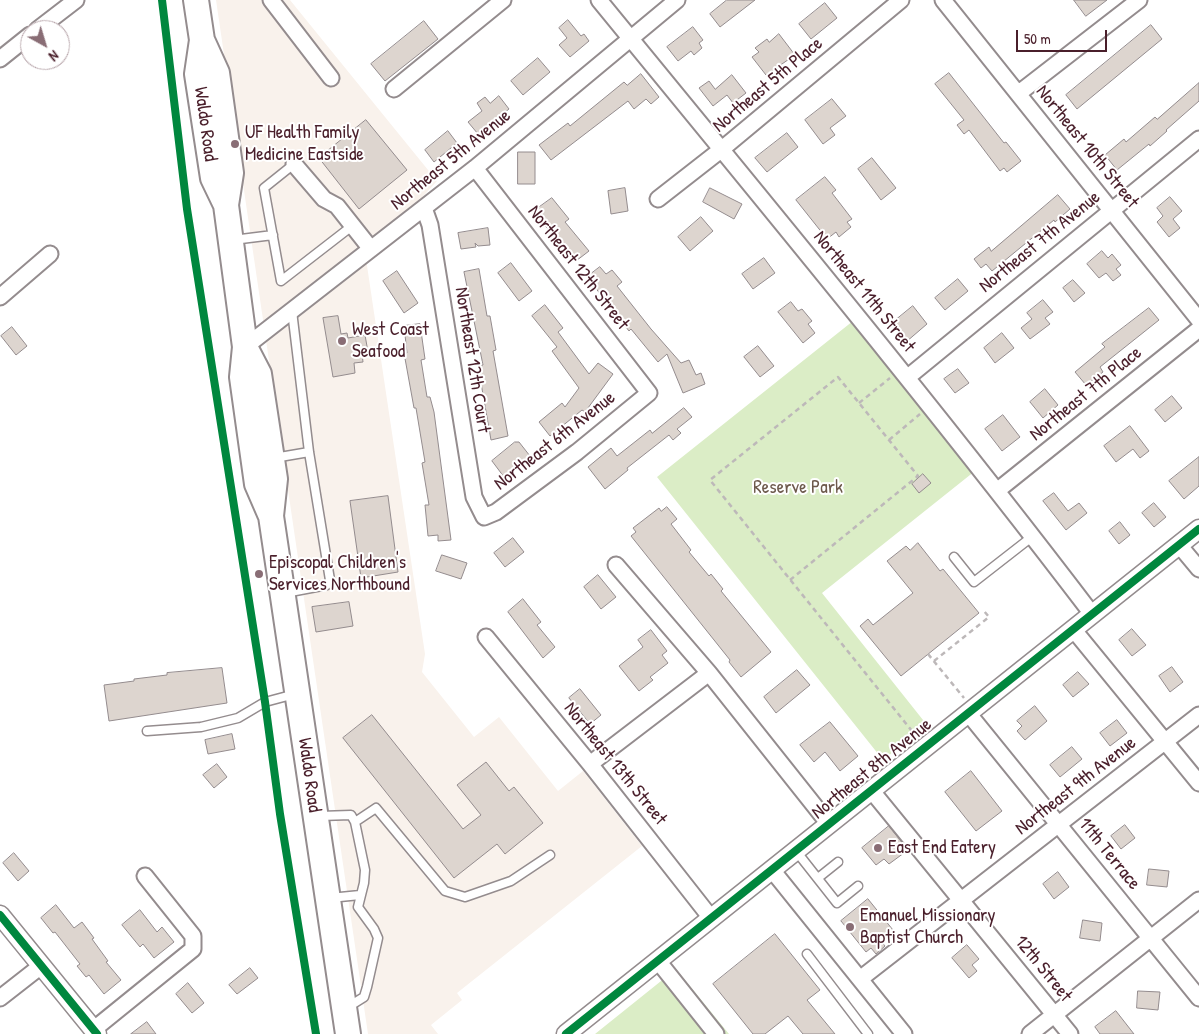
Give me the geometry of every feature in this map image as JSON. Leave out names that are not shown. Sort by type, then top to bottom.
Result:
[{"type":"highway","name":"Waldo Road","points":[[196,0],[202,40],[197,74],[213,178],[226,205],[246,347],[242,377],[257,484],[271,516]]},
{"type":"highway","name":"Waldo Road","points":[[246,347],[260,374],[275,479],[271,516],[348,1034]]},
{"type":"street","points":[[50,20],[76,0]]},
{"type":"street","points":[[271,0],[331,78]]},
{"type":"street","points":[[394,88],[503,0]]},
{"type":"street","name":"Northeast 11th Street","points":[[599,0],[908,377],[998,490],[1092,614]]},
{"type":"street","name":"Northeast 5th Avenue","points":[[246,347],[475,168],[678,0]]},
{"type":"street","name":"Northeast 5th Place","points":[[658,199],[722,149],[901,0]]},
{"type":"street","name":"Northeast 10th Street","points":[[944,0],[1199,320]]},
{"type":"street","points":[[1019,93],[1139,0]]},
{"type":"street","points":[[0,59],[20,44]]},
{"type":"street","name":"Northeast 7th Avenue","points":[[908,377],[1199,139]]},
{"type":"street","points":[[294,164],[324,199],[337,206],[371,249]]},
{"type":"street","name":"Northeast 12th Street","points":[[475,168],[649,393]]},
{"type":"street","name":"Northeast 12th Court","points":[[424,208],[430,225],[474,497],[484,517]]},
{"type":"street","points":[[0,297],[50,254]]},
{"type":"street","name":"Northeast 7th Place","points":[[998,490],[1199,329]]},
{"type":"street","name":"Northeast 6th Avenue","points":[[484,517],[496,512],[576,452],[649,393]]},
{"type":"street","name":"Northeast 8th Avenue","points":[[566,1034],[871,790],[966,706],[1092,614],[1199,529]]},
{"type":"street","points":[[1179,545],[1199,569]]},
{"type":"street","points":[[616,565],[709,673],[829,824]]},
{"type":"street","points":[[1073,628],[1199,783]]},
{"type":"street","name":"Northeast 13th Street","points":[[486,637],[590,764],[711,918]]},
{"type":"street","points":[[590,764],[709,673]]},
{"type":"street","name":"11th Terrace","points":[[966,706],[1058,824],[1199,998]]},
{"type":"street","name":"Northeast 9th Avenue","points":[[860,979],[1199,715]]},
{"type":"street","name":"12th Street","points":[[871,790],[1070,1034]]},
{"type":"street","points":[[772,870],[904,1034]]},
{"type":"street","points":[[0,915],[95,1032],[193,949],[193,936],[146,876]]},
{"type":"street","points":[[1030,1034],[1199,900]]},
{"type":"street","points":[[658,961],[716,1034]]},
{"type":"street","points":[[0,998],[41,966]]},
{"type":"lane","points":[[294,164],[264,188],[281,281],[352,226]]},
{"type":"lane","points":[[231,240],[273,235]]},
{"type":"lane","points":[[282,593],[327,585],[330,580],[309,452],[292,311]]},
{"type":"lane","points":[[272,458],[309,452]]},
{"type":"lane","points":[[954,557],[974,582],[1033,536]]},
{"type":"lane","points":[[147,731],[210,725],[238,718],[265,702],[297,694]]},
{"type":"lane","points":[[355,822],[376,808],[445,891],[465,898],[511,881],[550,855]]},
{"type":"lane","points":[[315,816],[352,815],[364,870],[364,883],[358,907],[374,929],[378,938],[364,997],[344,1010]]},
{"type":"lane","points":[[796,850],[837,903],[858,886]]},
{"type":"lane","points":[[818,878],[838,862]]},
{"type":"lane","points":[[328,898],[360,895]]},
{"type":"lane","points":[[807,954],[868,1034]]},
{"type":"path","points":[[790,580],[918,476],[838,377],[710,480],[790,580],[917,737]]},
{"type":"path","points":[[859,403],[891,377]]},
{"type":"path","points":[[889,440],[920,414]]},
{"type":"path","points":[[934,661],[989,617],[984,611]]},
{"type":"path","points":[[928,654],[966,706]]},
{"type":"shaded area","points":[[216,0],[290,0],[437,181],[366,259],[425,654],[422,672],[474,737],[499,717],[558,791],[583,771],[642,846],[457,993],[462,1000],[431,1025],[438,1034],[368,1034]]},
{"type":"green space","name":"Reserve Park","points":[[853,321],[975,471],[822,593],[927,725],[883,760],[657,477]]},
{"type":"green space","points":[[676,969],[729,1034],[595,1034]]},
{"type":"building","points":[[727,0],[755,0],[720,27],[710,14]]},
{"type":"building","points":[[1074,0],[1107,0],[1086,16]]},
{"type":"building","points":[[825,3],[837,18],[811,39],[799,24]]},
{"type":"building","points":[[568,20],[581,36],[584,34],[589,41],[570,57],[559,45],[567,38],[559,28]]},
{"type":"building","points":[[424,21],[438,39],[385,81],[371,64]]},
{"type":"building","points":[[1151,25],[1162,39],[1077,109],[1066,95]]},
{"type":"building","points":[[693,27],[703,40],[699,43],[702,48],[694,55],[691,51],[678,61],[667,47]]},
{"type":"building","points":[[779,34],[795,55],[766,75],[752,57],[759,52],[755,48],[767,39],[769,42]]},
{"type":"building","points":[[538,58],[550,72],[523,95],[511,81]]},
{"type":"building","points":[[949,73],[1004,143],[1006,142],[1021,161],[1007,172],[1004,168],[1000,171],[969,130],[964,134],[957,125],[964,120],[935,84]]},
{"type":"building","points":[[641,74],[659,97],[651,104],[646,99],[634,109],[628,101],[551,160],[539,145],[568,123],[570,126],[624,82],[627,85]]},
{"type":"building","points":[[732,75],[746,93],[733,103],[727,95],[713,106],[699,88],[709,81],[715,89]]},
{"type":"building","points":[[1199,83],[1199,101],[1150,146],[1149,144],[1117,170],[1105,155],[1124,139],[1126,142],[1155,117],[1157,119]]},
{"type":"building","points":[[499,96],[509,109],[478,134],[468,122],[482,111],[477,103],[485,97],[490,103]]},
{"type":"building","points":[[832,99],[846,116],[830,128],[835,135],[823,144],[805,120]]},
{"type":"building","points":[[366,120],[407,170],[359,209],[319,158]]},
{"type":"building","points":[[448,131],[457,143],[434,162],[425,150]]},
{"type":"building","points":[[787,133],[798,147],[767,172],[755,158]]},
{"type":"building","points":[[518,152],[535,152],[535,184],[518,184]]},
{"type":"building","points":[[872,158],[896,188],[881,200],[858,169]]},
{"type":"building","points":[[825,177],[836,190],[832,193],[852,219],[847,222],[851,227],[839,237],[836,232],[827,239],[796,200]]},
{"type":"building","points":[[625,188],[628,211],[611,214],[608,191]]},
{"type":"building","points":[[710,188],[742,204],[734,219],[703,202]]},
{"type":"building","points":[[1058,195],[1070,209],[992,271],[986,264],[981,268],[974,259],[989,247],[991,251]]},
{"type":"building","points":[[1170,197],[1182,211],[1173,219],[1180,228],[1169,237],[1157,222],[1163,216],[1157,208]]},
{"type":"building","points":[[552,198],[569,219],[565,222],[589,251],[576,261],[534,211]]},
{"type":"building","points":[[701,217],[713,231],[690,251],[678,237]]},
{"type":"building","points":[[488,228],[490,245],[478,246],[475,243],[476,247],[461,249],[458,233]]},
{"type":"building","points":[[1102,251],[1108,258],[1112,254],[1121,265],[1116,269],[1121,275],[1113,281],[1106,273],[1099,278],[1087,264]]},
{"type":"building","points":[[764,258],[775,273],[753,289],[742,274]]},
{"type":"building","points":[[511,263],[532,291],[519,301],[498,273]]},
{"type":"building","points":[[600,267],[606,274],[612,270],[622,282],[617,286],[651,329],[681,363],[689,360],[696,375],[701,373],[705,384],[683,393],[667,354],[658,362],[631,329],[629,331],[587,277]]},
{"type":"building","points":[[479,269],[487,316],[490,316],[496,350],[493,351],[508,436],[491,440],[478,366],[483,365],[464,272]]},
{"type":"building","points":[[397,271],[418,303],[404,313],[383,281]]},
{"type":"building","points":[[958,279],[968,291],[945,310],[935,298]]},
{"type":"building","points":[[1073,280],[1085,293],[1074,302],[1063,288]]},
{"type":"building","points":[[1043,300],[1053,312],[1045,318],[1050,324],[1030,339],[1021,328],[1032,319],[1027,313]]},
{"type":"building","points":[[791,302],[798,311],[802,309],[812,321],[808,324],[815,333],[803,343],[778,312]]},
{"type":"building","points":[[545,305],[563,328],[558,332],[589,374],[598,363],[613,374],[585,412],[582,410],[550,436],[539,422],[562,403],[565,407],[579,388],[552,351],[557,347],[532,316]]},
{"type":"building","points":[[913,306],[927,324],[906,342],[891,324]]},
{"type":"building","points":[[1149,308],[1159,320],[1100,367],[1103,372],[1086,385],[1075,372],[1105,347],[1102,344]]},
{"type":"building","points":[[338,316],[341,334],[347,333],[348,338],[365,335],[368,352],[362,354],[363,362],[354,363],[355,373],[333,377],[323,318]]},
{"type":"building","points":[[420,324],[425,359],[421,360],[427,397],[430,397],[434,412],[451,540],[438,541],[438,535],[428,536],[425,505],[429,505],[422,463],[425,462],[404,353],[407,353],[404,326]]},
{"type":"building","points":[[12,327],[27,346],[16,355],[1,336]]},
{"type":"building","points":[[1002,333],[1014,348],[995,363],[984,348]]},
{"type":"building","points":[[758,346],[774,366],[760,377],[744,357]]},
{"type":"building","points":[[958,369],[969,383],[955,393],[944,379]]},
{"type":"building","points":[[1045,389],[1058,405],[1043,418],[1030,402]]},
{"type":"building","points":[[1172,396],[1182,408],[1165,422],[1155,410]]},
{"type":"building","points":[[684,408],[692,417],[677,429],[681,433],[673,440],[669,435],[627,468],[628,470],[605,489],[588,467],[611,448],[617,456],[650,430],[652,433]]},
{"type":"building","points":[[1003,415],[1020,437],[1002,451],[985,429]]},
{"type":"building","points":[[1130,426],[1149,451],[1140,458],[1133,449],[1116,462],[1104,446]]},
{"type":"building","points":[[515,442],[519,442],[530,456],[504,477],[492,461]]},
{"type":"building","points":[[1199,457],[1199,486],[1184,499],[1169,481]]},
{"type":"building","points":[[923,474],[931,483],[919,493],[912,484]]},
{"type":"building","points":[[1054,493],[1068,511],[1079,503],[1087,513],[1066,530],[1043,501]]},
{"type":"building","points":[[388,496],[398,572],[361,578],[350,501]]},
{"type":"building","points":[[1154,503],[1166,517],[1154,527],[1142,513]]},
{"type":"building","points":[[667,507],[677,519],[671,524],[691,550],[689,552],[709,576],[711,574],[723,589],[721,591],[771,652],[741,677],[729,662],[730,660],[631,536],[636,532],[633,528],[659,508],[661,511]]},
{"type":"building","points":[[1120,522],[1130,535],[1119,544],[1109,531]]},
{"type":"building","points":[[513,538],[524,552],[505,567],[494,553]]},
{"type":"building","points":[[918,543],[940,571],[943,569],[979,613],[901,676],[860,626],[868,619],[873,625],[913,593],[887,561],[906,546],[910,550]]},
{"type":"building","points":[[442,555],[467,563],[461,579],[436,571]]},
{"type":"building","points":[[598,575],[616,597],[601,609],[584,587]]},
{"type":"building","points":[[523,599],[541,622],[537,625],[555,647],[543,658],[508,612]]},
{"type":"building","points":[[349,602],[353,626],[316,632],[312,607]]},
{"type":"building","points":[[1132,629],[1146,645],[1132,656],[1119,640]]},
{"type":"building","points":[[651,630],[667,651],[662,655],[668,663],[650,677],[653,680],[639,691],[619,666],[643,647],[638,640]]},
{"type":"building","points":[[1172,667],[1183,682],[1170,692],[1159,676]]},
{"type":"building","points":[[222,668],[227,703],[109,721],[104,685],[167,675],[167,673]]},
{"type":"building","points":[[797,670],[810,685],[776,713],[764,697]]},
{"type":"building","points":[[1078,672],[1089,684],[1073,697],[1063,685]]},
{"type":"building","points":[[580,689],[601,715],[590,724],[569,698]]},
{"type":"building","points":[[1035,706],[1047,721],[1025,740],[1017,731],[1022,726],[1017,721]]},
{"type":"building","points":[[372,715],[463,829],[481,815],[457,785],[486,762],[509,791],[514,787],[543,823],[505,854],[497,844],[454,878],[343,738]]},
{"type":"building","points":[[1117,720],[1127,733],[1110,746],[1100,733]]},
{"type":"building","points":[[830,722],[858,756],[840,771],[825,752],[814,762],[800,745]]},
{"type":"building","points":[[232,734],[235,749],[208,754],[205,740]]},
{"type":"building","points":[[1072,747],[1082,759],[1060,777],[1050,765]]},
{"type":"building","points":[[217,764],[227,777],[214,788],[203,775]]},
{"type":"building","points":[[971,771],[1002,811],[976,831],[945,792]]},
{"type":"building","points":[[1125,825],[1135,838],[1121,849],[1111,836]]},
{"type":"building","points":[[889,826],[908,850],[889,864],[884,859],[876,865],[862,848]]},
{"type":"building","points":[[14,853],[29,871],[18,881],[3,863]]},
{"type":"building","points":[[1149,869],[1169,871],[1167,887],[1147,885]]},
{"type":"building","points":[[1058,872],[1069,887],[1054,899],[1043,884]]},
{"type":"building","points":[[868,899],[893,930],[880,940],[885,946],[876,954],[871,948],[866,952],[841,921]]},
{"type":"building","points":[[56,905],[74,928],[82,922],[108,961],[106,962],[121,980],[104,994],[89,975],[86,977],[77,966],[80,964],[55,932],[53,933],[41,918]]},
{"type":"building","points":[[140,910],[157,932],[162,927],[174,942],[154,958],[143,944],[140,947],[122,925]]},
{"type":"building","points":[[1083,920],[1102,923],[1100,941],[1080,938]]},
{"type":"building","points":[[775,934],[820,990],[807,1000],[835,1034],[803,1034],[788,1016],[765,1034],[753,1034],[713,984]]},
{"type":"building","points":[[967,945],[979,959],[972,965],[977,971],[969,978],[952,958]]},
{"type":"building","points":[[250,968],[258,978],[237,994],[229,985]]},
{"type":"building","points":[[188,983],[204,1003],[192,1013],[176,994]]},
{"type":"building","points":[[1138,991],[1160,992],[1158,1010],[1137,1008]]},
{"type":"building","points":[[1116,1011],[1134,1034],[1100,1034],[1095,1027]]},
{"type":"building","points":[[147,1022],[156,1034],[131,1034]]},
{"type":"cycle path","points":[[162,0],[187,209],[265,702],[280,814],[316,1034]]},
{"type":"cycle path","points":[[566,1034],[1199,529]]},
{"type":"cycle path","points":[[0,915],[97,1034]]},
{"type":"place","name":"UF Health Family Medicine Eastside","points":[[235,144]]},
{"type":"place","name":"West Coast Seafood","points":[[342,341]]},
{"type":"place","name":"Episcopal Children's Services Northbound","points":[[259,574]]},
{"type":"place","name":"East End Eatery","points":[[878,848]]},
{"type":"place","name":"Emanuel Missionary Baptist Church","points":[[850,927]]}]
